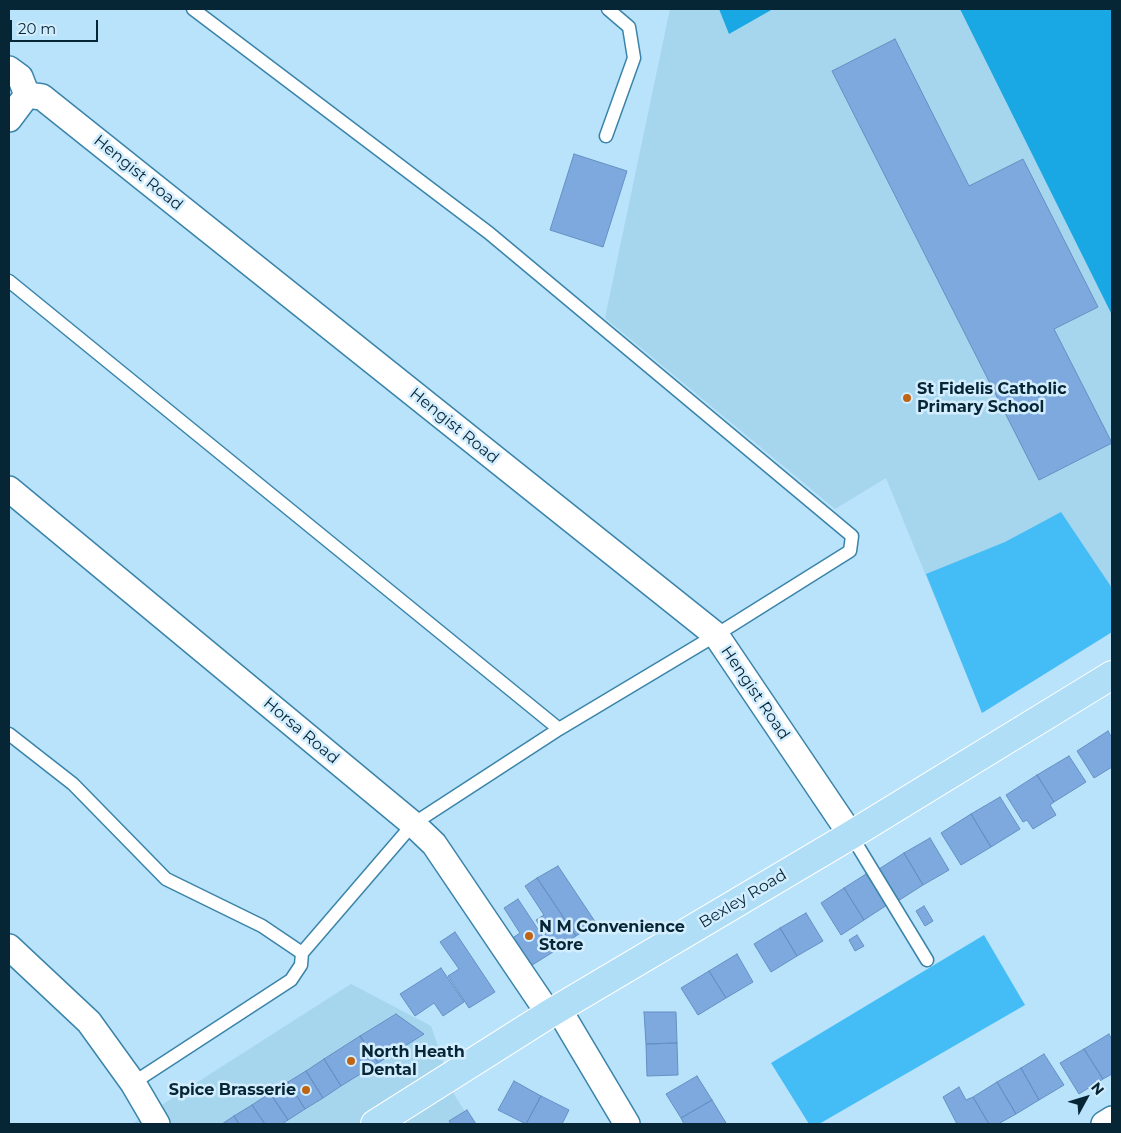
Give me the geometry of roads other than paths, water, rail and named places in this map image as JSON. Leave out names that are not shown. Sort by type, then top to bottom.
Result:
[{"type":"main road","name":"Bexley Road","points":[[375,1124],[554,1011],[851,835],[1112,675]]},
{"type":"street","points":[[9,69],[20,77],[27,95],[9,119]]},
{"type":"street","name":"Hengist Road","points":[[27,95],[42,97],[716,635],[851,835]]},
{"type":"street","name":"Horsa Road","points":[[9,489],[413,824],[434,844],[554,1011],[627,1124]]},
{"type":"street","points":[[9,947],[89,1022],[133,1083],[157,1124]]},
{"type":"street","points":[[1104,1124],[1112,1119]]},
{"type":"lane","points":[[133,1083],[291,980],[301,965],[302,954],[413,824],[559,729],[716,635],[850,551],[852,536],[489,233],[193,9]]},
{"type":"lane","points":[[606,136],[634,58],[629,27],[608,9]]},
{"type":"lane","points":[[9,281],[559,729]]},
{"type":"lane","points":[[9,734],[73,784],[166,879],[262,926],[302,954]]},
{"type":"lane","points":[[851,835],[927,960]]},
{"type":"place","name":"St Fidelis Catholic Primary School","points":[[907,398]]},
{"type":"place","name":"N M Convenience Store","points":[[529,936]]},
{"type":"place","name":"North Heath Dental","points":[[351,1061]]},
{"type":"place","name":"Spice Brasserie","points":[[306,1090]]}]
